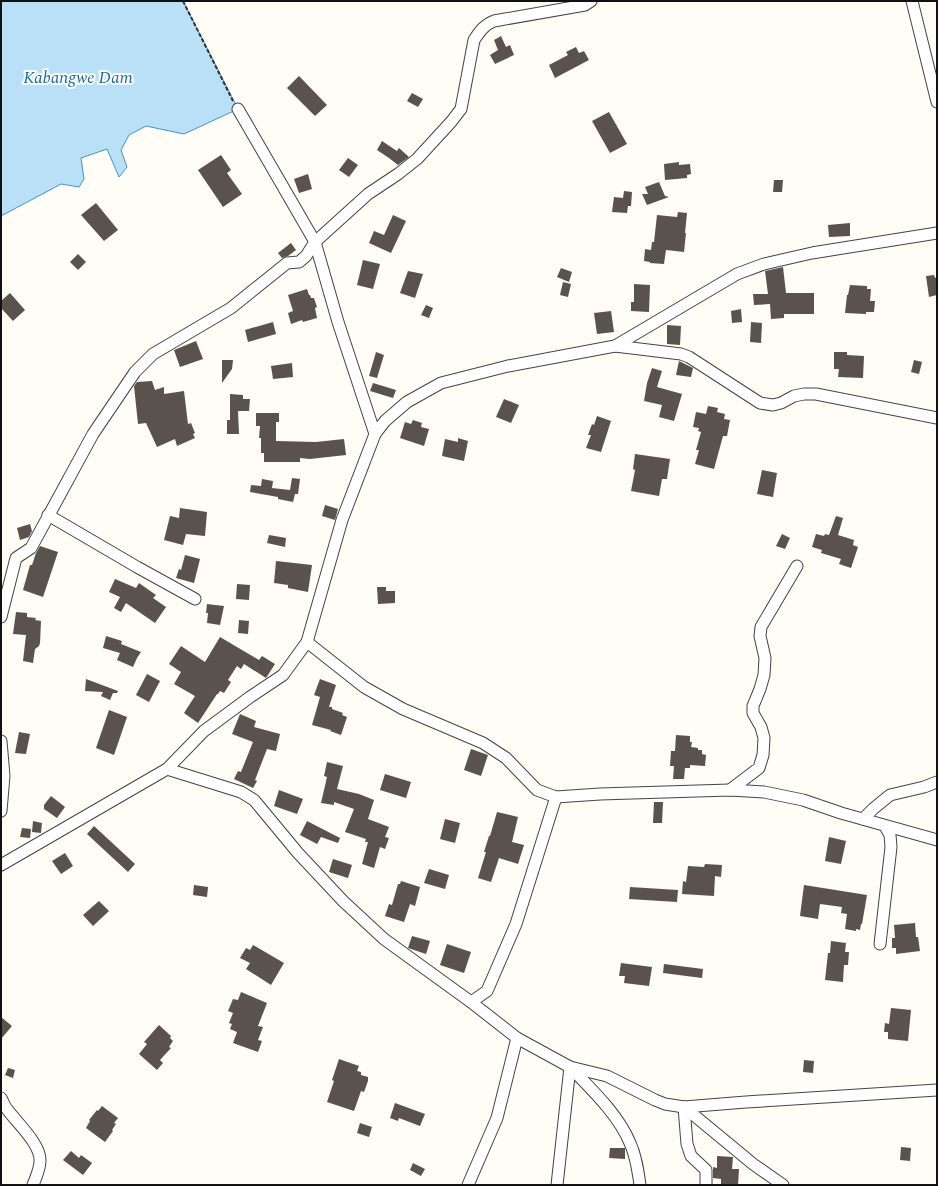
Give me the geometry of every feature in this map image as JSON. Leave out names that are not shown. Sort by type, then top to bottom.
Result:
[{"type":"street","points":[[1,617],[16,558],[31,548],[92,434],[135,372],[153,354],[231,308],[287,263],[299,262],[306,256],[314,242],[368,194],[417,159],[461,109],[474,40],[485,25],[585,5],[591,1]]},
{"type":"street","points":[[912,1],[937,102]]},
{"type":"street","points":[[238,110],[314,242],[338,322],[375,434]]},
{"type":"street","points":[[615,346],[736,274],[764,264],[812,253],[937,233]]},
{"type":"street","points":[[1,865],[167,769],[204,731],[283,675],[307,642],[342,520],[375,434],[385,421],[407,402],[441,383],[508,366],[615,346],[681,354],[689,357],[760,403],[773,405],[781,403],[794,396],[816,394],[937,418]]},
{"type":"street","points":[[48,515],[195,599]]},
{"type":"street","points":[[730,790],[759,768],[763,755],[764,738],[761,727],[753,713],[752,706],[760,689],[764,675],[765,658],[760,636],[761,627],[797,566]]},
{"type":"street","points":[[307,642],[364,687],[403,709],[483,743],[506,758],[537,790],[556,797],[730,790],[764,792],[802,800],[885,826],[937,840]]},
{"type":"street","points":[[1,741],[4,776],[1,811]]},
{"type":"street","points":[[167,769],[241,792],[254,800],[298,854],[343,901],[378,934],[518,1038],[570,1066],[607,1076],[665,1104],[684,1107],[937,1090]]},
{"type":"street","points":[[863,819],[890,795],[924,787],[937,782]]},
{"type":"street","points":[[471,1002],[487,991],[516,924],[556,797]]},
{"type":"street","points":[[880,944],[891,847],[890,835],[885,826]]},
{"type":"street","points":[[468,1185],[497,1118],[518,1038]]},
{"type":"street","points":[[558,1185],[570,1066]]},
{"type":"street","points":[[570,1066],[597,1095],[618,1121],[630,1142],[637,1164],[640,1185]]},
{"type":"street","points":[[1,1098],[6,1108],[31,1139],[39,1152],[40,1160],[38,1174],[33,1185]]},
{"type":"street","points":[[684,1107],[687,1144],[691,1156],[706,1170],[706,1185]]},
{"type":"street","points":[[684,1107],[753,1164],[783,1185]]},
{"type":"path","points":[[183,1],[238,110]]},
{"type":"water","name":"Kabangwe Dam","points":[[1,1],[183,1],[238,109],[184,134],[146,126],[129,135],[121,150],[127,167],[119,177],[107,149],[81,158],[84,179],[79,187],[61,184],[1,216]]},
{"type":"building","points":[[501,36],[506,47],[510,45],[514,55],[495,64],[490,55],[498,50],[494,40]]},
{"type":"building","points":[[576,47],[579,53],[584,51],[589,60],[555,78],[549,65],[568,55],[566,52]]},
{"type":"building","points":[[299,76],[327,105],[315,116],[287,88]]},
{"type":"building","points":[[412,93],[423,99],[418,107],[407,101]]},
{"type":"building","points":[[609,112],[627,144],[610,153],[592,121]]},
{"type":"building","points":[[382,141],[397,151],[399,148],[409,157],[398,165],[377,150]]},
{"type":"building","points":[[221,155],[231,170],[227,173],[242,194],[223,207],[198,170]]},
{"type":"building","points":[[348,158],[358,165],[349,177],[339,170]]},
{"type":"building","points":[[679,162],[679,165],[690,164],[691,174],[687,175],[687,178],[665,180],[664,164]]},
{"type":"building","points":[[308,174],[312,189],[299,193],[294,179]]},
{"type":"building","points":[[774,180],[783,180],[782,192],[773,192]]},
{"type":"building","points":[[659,182],[665,196],[669,197],[647,205],[642,194],[648,194],[645,187]]},
{"type":"building","points":[[624,191],[632,192],[631,206],[628,206],[627,213],[612,212],[614,197],[623,198]]},
{"type":"building","points":[[96,203],[118,230],[104,241],[81,215]]},
{"type":"building","points":[[678,212],[687,213],[684,252],[666,250],[664,264],[644,261],[645,249],[651,250],[652,242],[654,242],[657,215],[677,217]]},
{"type":"building","points":[[393,215],[406,221],[391,253],[369,243],[374,231],[384,235]]},
{"type":"building","points":[[850,223],[850,236],[829,237],[828,225]]},
{"type":"building","points":[[291,243],[296,250],[288,256],[282,258],[278,253]]},
{"type":"building","points":[[78,254],[86,262],[78,270],[70,262]]},
{"type":"building","points":[[363,260],[380,264],[373,289],[357,285]]},
{"type":"building","points":[[783,267],[786,293],[814,293],[814,314],[784,314],[784,318],[771,319],[770,304],[754,305],[753,294],[768,294],[765,271]]},
{"type":"building","points":[[561,268],[572,272],[569,282],[557,277]]},
{"type":"building","points":[[408,271],[423,274],[415,298],[400,293]]},
{"type":"building","points":[[934,275],[935,278],[937,277],[937,295],[929,297],[926,276]]},
{"type":"building","points":[[563,282],[571,284],[568,297],[560,295]]},
{"type":"building","points":[[634,284],[650,285],[649,312],[631,311],[631,302],[634,302]]},
{"type":"building","points":[[850,285],[867,286],[867,289],[871,289],[870,301],[875,301],[874,312],[866,312],[866,314],[845,313]]},
{"type":"building","points":[[307,289],[311,298],[314,298],[317,307],[315,308],[317,318],[303,322],[302,320],[291,324],[288,313],[293,311],[288,295]]},
{"type":"building","points":[[10,293],[25,310],[13,321],[1,308],[1,301]]},
{"type":"building","points":[[426,305],[433,308],[429,318],[421,315]]},
{"type":"building","points":[[741,309],[742,322],[732,323],[731,311]]},
{"type":"building","points":[[611,311],[614,332],[597,334],[594,313]]},
{"type":"building","points":[[273,322],[276,334],[248,342],[245,330]]},
{"type":"building","points":[[751,322],[762,323],[761,343],[750,342]]},
{"type":"building","points":[[667,325],[681,326],[680,345],[667,344]]},
{"type":"building","points":[[196,341],[203,359],[180,367],[174,350]]},
{"type":"building","points":[[376,352],[384,355],[377,378],[369,376]]},
{"type":"building","points":[[834,352],[847,352],[847,355],[864,356],[863,378],[838,377],[839,369],[834,369]]},
{"type":"building","points":[[222,360],[233,360],[232,369],[222,383]]},
{"type":"building","points":[[914,360],[922,362],[919,374],[911,372]]},
{"type":"building","points":[[679,361],[693,368],[691,377],[676,375]]},
{"type":"building","points":[[292,363],[293,377],[273,379],[271,366]]},
{"type":"building","points":[[652,368],[662,371],[657,387],[682,394],[674,421],[659,417],[662,405],[644,401],[647,383]]},
{"type":"building","points":[[152,381],[155,390],[164,387],[164,394],[184,391],[188,424],[191,423],[195,433],[193,434],[195,438],[177,446],[175,439],[157,447],[146,423],[138,424],[134,386],[137,382]]},
{"type":"building","points":[[373,383],[396,390],[393,398],[370,391]]},
{"type":"building","points":[[230,394],[243,395],[243,399],[250,399],[249,411],[238,411],[239,434],[227,434],[227,420],[230,420]]},
{"type":"building","points":[[504,399],[519,405],[511,423],[496,417]]},
{"type":"building","points":[[708,406],[718,408],[717,412],[725,414],[724,419],[730,420],[727,436],[723,436],[714,469],[695,464],[699,450],[696,450],[701,432],[698,431],[699,428],[693,427],[696,412],[706,414]]},
{"type":"building","points":[[256,413],[279,413],[279,422],[276,422],[276,441],[316,442],[344,439],[346,455],[310,459],[300,458],[300,462],[264,462],[264,453],[261,453],[261,438],[259,438],[260,426],[256,426]]},
{"type":"building","points":[[597,416],[611,421],[601,452],[586,448],[591,435],[588,435]]},
{"type":"building","points":[[413,420],[422,423],[421,427],[429,429],[424,446],[400,438],[405,422],[411,424]]},
{"type":"building","points":[[458,438],[468,441],[464,461],[442,456],[445,439],[458,442]]},
{"type":"building","points":[[635,454],[670,459],[667,479],[662,479],[659,496],[631,491],[635,470],[633,469]]},
{"type":"building","points":[[762,470],[777,473],[773,497],[757,494]]},
{"type":"building","points":[[292,478],[300,479],[298,494],[295,494],[293,502],[278,499],[278,497],[250,492],[251,485],[261,486],[262,479],[273,481],[272,488],[290,490]]},
{"type":"building","points":[[325,505],[338,509],[335,520],[322,516]]},
{"type":"building","points":[[180,508],[207,512],[205,536],[186,534],[183,545],[164,540],[170,516],[179,518]]},
{"type":"building","points":[[836,516],[843,518],[838,535],[854,540],[853,545],[858,547],[851,568],[839,564],[841,559],[821,553],[822,550],[812,547],[816,534],[824,536],[825,534],[829,535]]},
{"type":"building","points":[[30,524],[32,531],[29,537],[20,540],[17,528]]},
{"type":"building","points":[[782,534],[790,538],[785,549],[776,546]]},
{"type":"building","points":[[269,535],[286,538],[285,547],[267,543]]},
{"type":"building","points":[[40,546],[58,552],[43,597],[23,590],[30,565],[32,565]]},
{"type":"building","points":[[185,555],[200,559],[194,583],[176,578],[179,569],[181,570]]},
{"type":"building","points":[[276,561],[312,565],[308,592],[288,588],[288,585],[274,583]]},
{"type":"building","points":[[115,579],[136,588],[139,583],[156,595],[153,598],[166,607],[155,623],[126,603],[121,612],[114,608],[120,597],[109,592]]},
{"type":"building","points":[[237,584],[250,585],[249,600],[236,599]]},
{"type":"building","points":[[377,587],[386,587],[386,591],[395,591],[395,603],[378,604]]},
{"type":"building","points":[[207,604],[224,606],[220,625],[207,623]]},
{"type":"building","points":[[16,612],[27,613],[27,617],[36,618],[35,620],[41,621],[40,643],[35,649],[33,663],[23,661],[26,635],[13,634]]},
{"type":"building","points":[[239,620],[249,621],[248,634],[238,633]]},
{"type":"building","points":[[106,636],[122,641],[121,644],[141,652],[133,667],[117,660],[120,653],[103,648]]},
{"type":"building","points":[[220,637],[259,660],[262,656],[275,664],[266,678],[244,664],[241,669],[237,666],[228,680],[231,682],[224,693],[220,691],[217,694],[198,723],[184,713],[195,696],[174,684],[181,672],[169,664],[181,646],[205,662]]},
{"type":"building","points":[[147,674],[160,681],[149,702],[136,695]]},
{"type":"building","points":[[86,679],[118,691],[117,693],[113,693],[110,700],[101,696],[103,692],[85,691]]},
{"type":"building","points":[[320,679],[336,685],[329,707],[343,713],[342,715],[347,717],[341,735],[330,731],[331,730],[312,725],[320,697],[314,695]]},
{"type":"building","points":[[109,710],[127,717],[114,755],[96,748]]},
{"type":"building","points":[[240,714],[256,721],[254,727],[280,734],[276,751],[267,749],[255,780],[257,781],[253,788],[234,779],[238,771],[241,772],[253,742],[232,734]]},
{"type":"building","points":[[19,732],[30,734],[26,754],[15,753]]},
{"type":"building","points":[[676,735],[690,736],[690,742],[692,742],[691,747],[702,750],[702,754],[706,755],[705,766],[690,765],[690,768],[685,768],[684,779],[673,779],[674,766],[670,766],[671,751],[675,751]]},
{"type":"building","points":[[471,749],[488,755],[481,776],[464,770]]},
{"type":"building","points":[[327,762],[343,766],[337,789],[359,794],[374,800],[368,819],[389,827],[385,837],[389,838],[385,849],[380,847],[374,868],[362,864],[368,842],[365,842],[366,839],[345,832],[354,809],[334,802],[334,805],[321,803],[327,777],[324,776]]},
{"type":"building","points":[[385,774],[411,782],[406,798],[380,790]]},
{"type":"building","points":[[279,790],[303,799],[297,814],[274,806]]},
{"type":"building","points":[[51,796],[65,807],[57,818],[44,809],[44,805]]},
{"type":"building","points":[[654,802],[663,802],[662,823],[653,823]]},
{"type":"building","points":[[497,812],[518,817],[512,842],[524,845],[518,864],[499,858],[491,882],[478,878],[486,852],[484,852]]},
{"type":"building","points":[[445,819],[460,823],[455,843],[440,839]]},
{"type":"building","points":[[33,821],[42,823],[41,833],[32,832]]},
{"type":"building","points":[[307,821],[340,838],[338,843],[321,837],[317,844],[300,835]]},
{"type":"building","points":[[94,826],[135,864],[128,872],[87,834]]},
{"type":"building","points":[[22,828],[31,829],[30,838],[20,837]]},
{"type":"building","points":[[829,837],[846,841],[841,864],[825,861]]},
{"type":"building","points":[[65,853],[73,866],[61,874],[52,861]]},
{"type":"building","points":[[333,859],[352,865],[348,878],[329,872]]},
{"type":"building","points":[[705,864],[722,865],[721,877],[715,876],[714,896],[682,894],[683,881],[686,882],[688,866],[704,867]]},
{"type":"building","points":[[429,869],[449,875],[445,889],[424,883]]},
{"type":"building","points":[[401,881],[420,887],[415,906],[410,904],[404,922],[385,916],[389,904],[392,905],[398,884],[400,884]]},
{"type":"building","points":[[194,885],[208,887],[207,897],[193,895]]},
{"type":"building","points":[[804,885],[867,895],[860,930],[856,929],[856,931],[845,929],[847,914],[841,913],[842,907],[820,904],[818,919],[800,916]]},
{"type":"building","points":[[630,887],[678,890],[677,902],[629,899]]},
{"type":"building","points":[[99,901],[109,911],[93,926],[83,915]]},
{"type":"building","points":[[915,923],[916,937],[918,937],[920,951],[896,954],[896,948],[892,948],[892,938],[895,938],[894,925]]},
{"type":"building","points":[[412,936],[430,941],[426,954],[408,948]]},
{"type":"building","points":[[831,941],[846,943],[845,952],[849,952],[848,965],[844,965],[843,982],[825,980]]},
{"type":"building","points":[[447,944],[471,952],[464,973],[440,965]]},
{"type":"building","points":[[253,945],[284,963],[271,985],[246,969],[250,963],[240,958],[246,948],[250,950]]},
{"type":"building","points":[[621,963],[652,967],[649,986],[624,983],[625,976],[619,976]]},
{"type":"building","points":[[664,964],[703,969],[702,978],[663,973]]},
{"type":"building","points":[[241,992],[267,1003],[258,1026],[263,1027],[258,1040],[262,1041],[258,1052],[233,1043],[237,1032],[230,1029],[232,1024],[229,1023],[233,1013],[228,1011],[233,999],[238,1000]]},
{"type":"building","points":[[891,1008],[911,1010],[908,1041],[888,1039],[888,1032],[884,1032],[885,1023],[889,1024]]},
{"type":"building","points":[[1,1017],[12,1026],[1,1039]]},
{"type":"building","points":[[159,1025],[171,1036],[170,1038],[173,1041],[169,1047],[171,1048],[160,1060],[163,1063],[157,1070],[139,1054],[147,1044],[144,1042]]},
{"type":"building","points":[[339,1059],[359,1066],[357,1071],[361,1072],[361,1075],[368,1077],[364,1092],[361,1091],[354,1111],[327,1102]]},
{"type":"building","points":[[804,1060],[814,1061],[813,1073],[803,1072]]},
{"type":"building","points":[[8,1068],[15,1070],[13,1078],[5,1075]]},
{"type":"building","points":[[395,1103],[425,1114],[420,1126],[399,1118],[398,1121],[390,1118]]},
{"type":"building","points":[[102,1106],[118,1118],[114,1123],[116,1124],[112,1130],[113,1131],[105,1142],[86,1128],[90,1121],[89,1120]]},
{"type":"building","points":[[360,1123],[372,1127],[369,1137],[357,1133]]},
{"type":"building","points":[[901,1147],[911,1148],[910,1161],[900,1160]]},
{"type":"building","points":[[610,1148],[625,1148],[625,1159],[609,1158]]},
{"type":"building","points":[[71,1151],[79,1158],[81,1155],[92,1163],[83,1175],[63,1160]]},
{"type":"building","points":[[717,1156],[733,1157],[732,1169],[739,1169],[738,1185],[721,1185],[721,1179],[713,1178],[713,1167],[717,1168]]},
{"type":"building","points":[[413,1163],[425,1169],[421,1176],[410,1170]]}]
